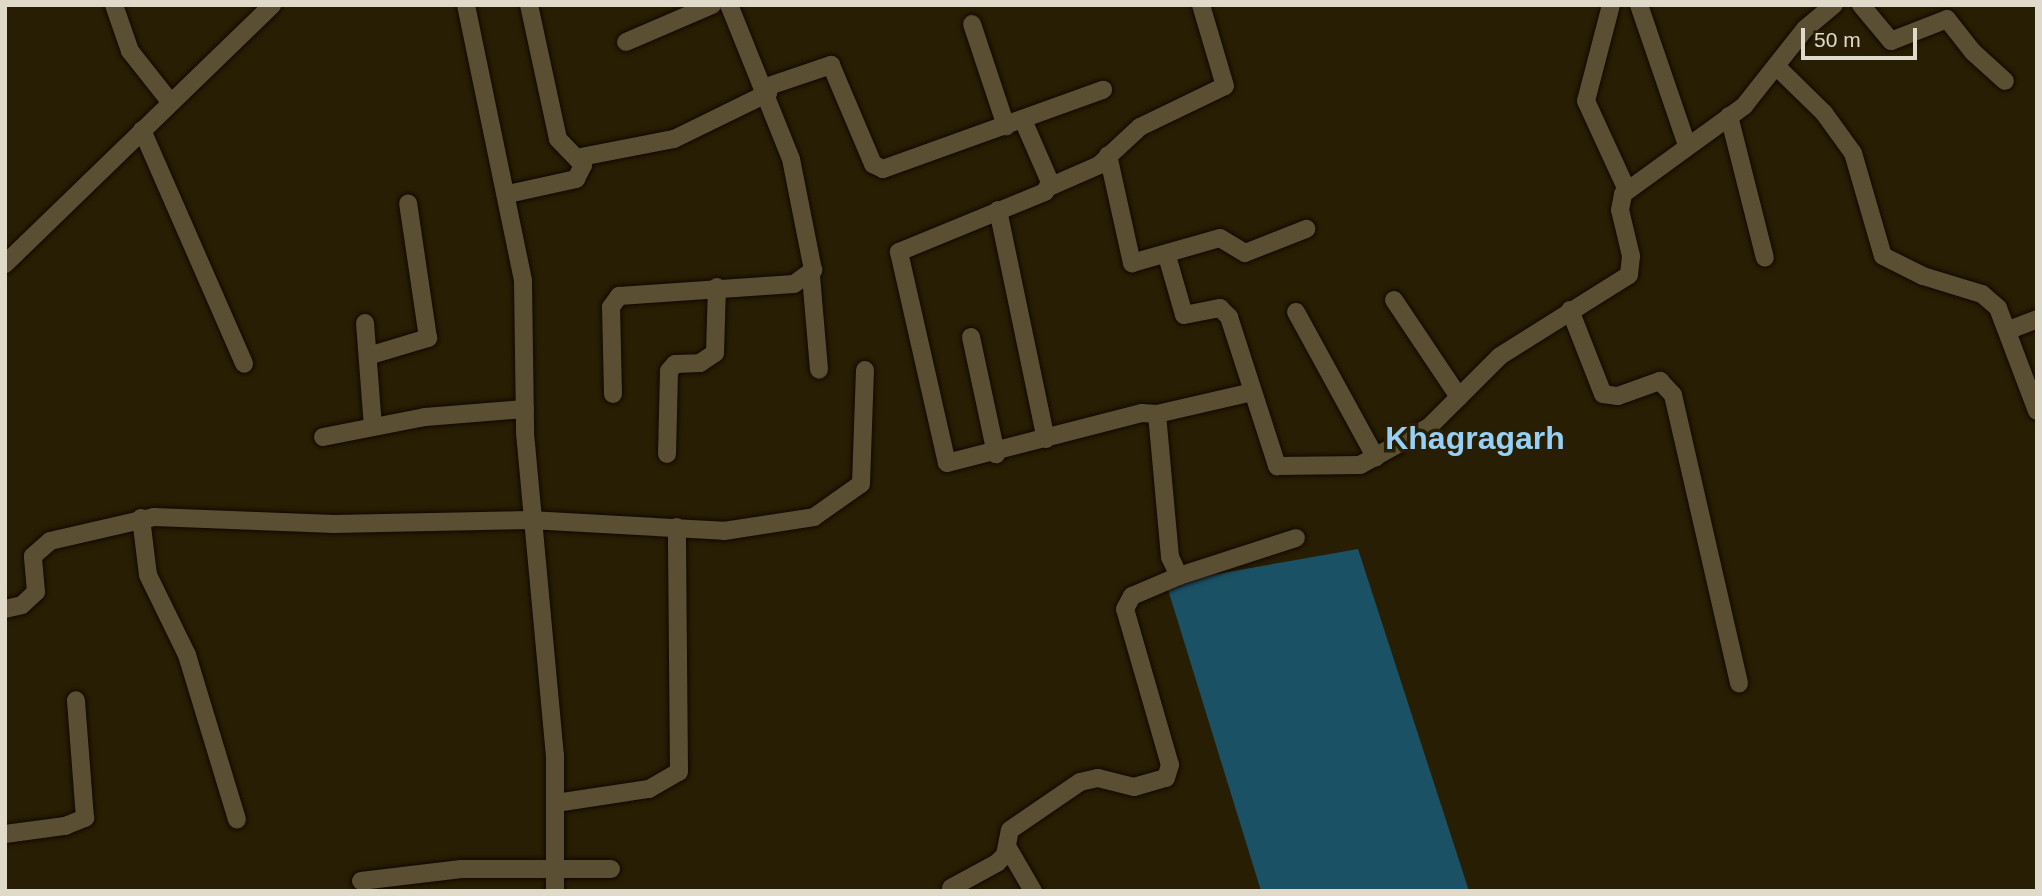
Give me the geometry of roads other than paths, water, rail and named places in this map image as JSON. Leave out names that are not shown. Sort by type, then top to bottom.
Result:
[{"type":"street","points":[[114,5],[130,51],[170,103]]},
{"type":"street","points":[[5,264],[272,5]]},
{"type":"street","points":[[466,5],[508,194],[523,281],[530,520],[556,803],[555,891]]},
{"type":"street","points":[[508,194],[576,179],[583,165],[581,157],[558,139],[529,5]]},
{"type":"street","points":[[626,42],[712,5]]},
{"type":"street","points":[[729,5],[767,90],[802,202],[820,370]]},
{"type":"street","points":[[1201,5],[1225,86],[1140,127],[1085,173],[904,246],[897,261],[947,463],[996,454],[1142,413],[1157,414],[1252,392]]},
{"type":"street","points":[[1611,5],[1586,101],[1628,190]]},
{"type":"street","points":[[1639,5],[1687,145]]},
{"type":"street","points":[[1167,256],[1184,315],[1220,308],[1229,317],[1277,466],[1360,465],[1430,427],[1500,356],[1629,275],[1620,210],[1628,190],[1729,116],[1777,66],[1805,29],[1834,5]]},
{"type":"street","points":[[1861,5],[1891,41],[1947,19],[1973,52],[2006,81]]},
{"type":"street","points":[[972,23],[1014,123],[1049,187]]},
{"type":"street","points":[[581,157],[674,139],[767,90],[831,65],[873,164],[883,169],[1103,90]]},
{"type":"street","points":[[1777,66],[1824,113],[1853,153],[1883,256],[1990,299],[2010,330],[2037,411]]},
{"type":"street","points":[[1729,116],[1765,258]]},
{"type":"street","points":[[142,130],[244,364]]},
{"type":"street","points":[[1108,155],[1129,259],[1139,265],[1220,238],[1245,253],[1306,229]]},
{"type":"street","points":[[368,356],[428,338],[408,203]]},
{"type":"street","points":[[998,210],[1046,439]]},
{"type":"street","points":[[613,394],[614,299],[716,287],[794,284],[811,276]]},
{"type":"street","points":[[667,454],[669,371],[675,364],[700,363],[715,354],[716,287]]},
{"type":"street","points":[[1394,300],[1459,397]]},
{"type":"street","points":[[1570,310],[1603,394],[1618,396],[1660,381],[1673,396],[1739,684]]},
{"type":"street","points":[[1297,312],[1376,458]]},
{"type":"street","points":[[2010,330],[2037,319]]},
{"type":"street","points":[[365,323],[373,427]]},
{"type":"street","points":[[971,337],[996,454]]},
{"type":"street","points":[[5,609],[22,605],[36,592],[33,556],[39,548],[75,534],[141,519],[233,516],[375,524],[530,520],[752,530],[814,517],[855,492],[864,468],[865,370]]},
{"type":"street","points":[[323,437],[373,427],[525,409]]},
{"type":"street","points":[[1157,414],[1170,556],[1179,576]]},
{"type":"street","points":[[141,519],[148,575],[187,655],[237,820]]},
{"type":"street","points":[[556,803],[649,789],[680,772],[677,527]]},
{"type":"street","points":[[951,888],[997,863],[1008,848],[1017,824],[1080,782],[1098,778],[1134,787],[1166,778],[1170,765],[1125,608],[1132,596],[1179,576],[1296,537]]},
{"type":"street","points":[[5,834],[65,827],[85,818],[76,700]]},
{"type":"street","points":[[1008,848],[1033,891]]},
{"type":"street","points":[[361,881],[461,869],[611,869]]},
{"type":"water","points":[[1358,549],[1469,891],[1261,891],[1166,583]]},
{"type":"district","name":"Khagragarh","points":[[1475,438]]}]
